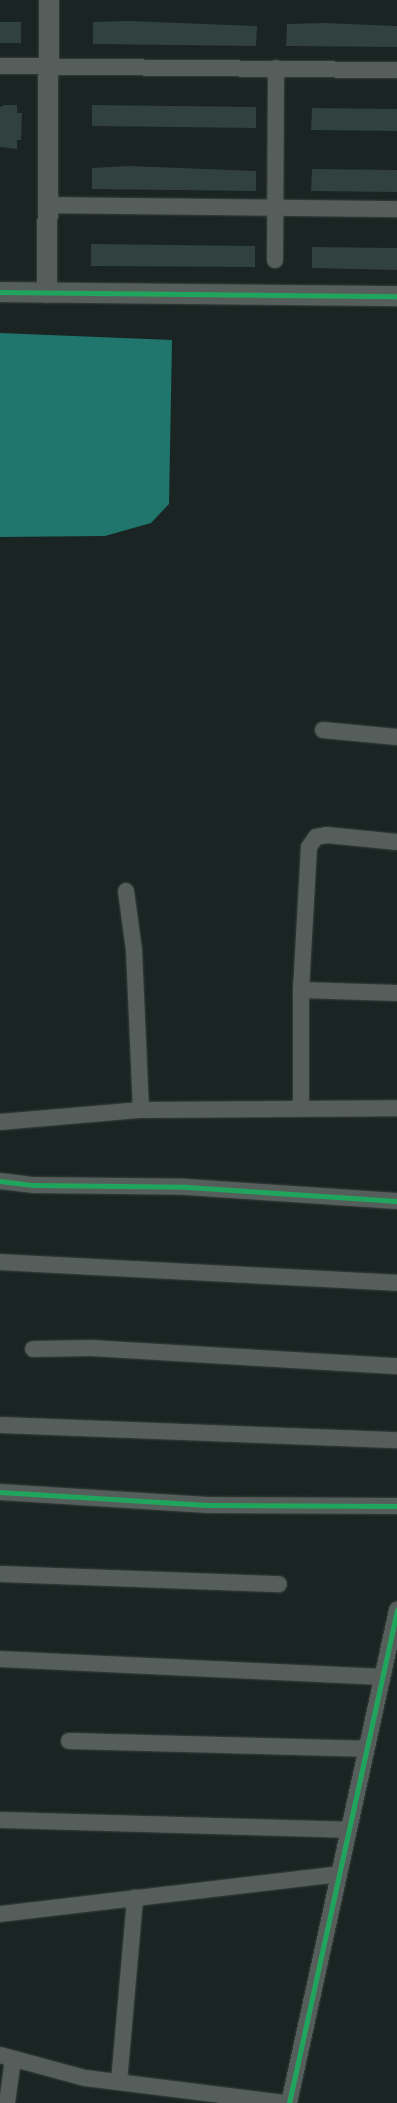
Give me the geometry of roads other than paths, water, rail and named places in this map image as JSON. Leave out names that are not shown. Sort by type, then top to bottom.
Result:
[{"type":"street","points":[[47,293],[49,0]]},
{"type":"street","points":[[0,66],[397,70]]},
{"type":"street","points":[[275,260],[276,68]]},
{"type":"street","points":[[48,205],[397,209]]},
{"type":"street","points":[[0,292],[397,296]]},
{"type":"street","points":[[322,730],[397,737]]},
{"type":"street","points":[[301,1107],[301,990],[309,847],[316,837],[327,835],[397,842]]},
{"type":"street","points":[[126,891],[134,950],[142,1110]]},
{"type":"street","points":[[301,990],[397,993]]},
{"type":"street","points":[[0,1122],[142,1110],[301,1107],[397,1108]]},
{"type":"street","points":[[0,1181],[34,1185],[186,1187],[397,1201]]},
{"type":"street","points":[[0,1262],[397,1283]]},
{"type":"street","points":[[34,1349],[90,1348],[397,1366]]},
{"type":"street","points":[[0,1424],[397,1440]]},
{"type":"street","points":[[0,1492],[208,1505],[397,1506]]},
{"type":"street","points":[[0,1574],[279,1584]]},
{"type":"street","points":[[7,2103],[6,2057],[119,2082],[191,2088],[287,2103],[397,1610]]},
{"type":"street","points":[[0,1659],[381,1677]]},
{"type":"street","points":[[69,1741],[366,1749]]},
{"type":"street","points":[[0,1820],[348,1830]]},
{"type":"street","points":[[0,1914],[338,1874]]},
{"type":"street","points":[[119,2082],[135,1898]]},
{"type":"water","points":[[0,333],[172,340],[169,504],[151,523],[105,536],[0,537]]}]
